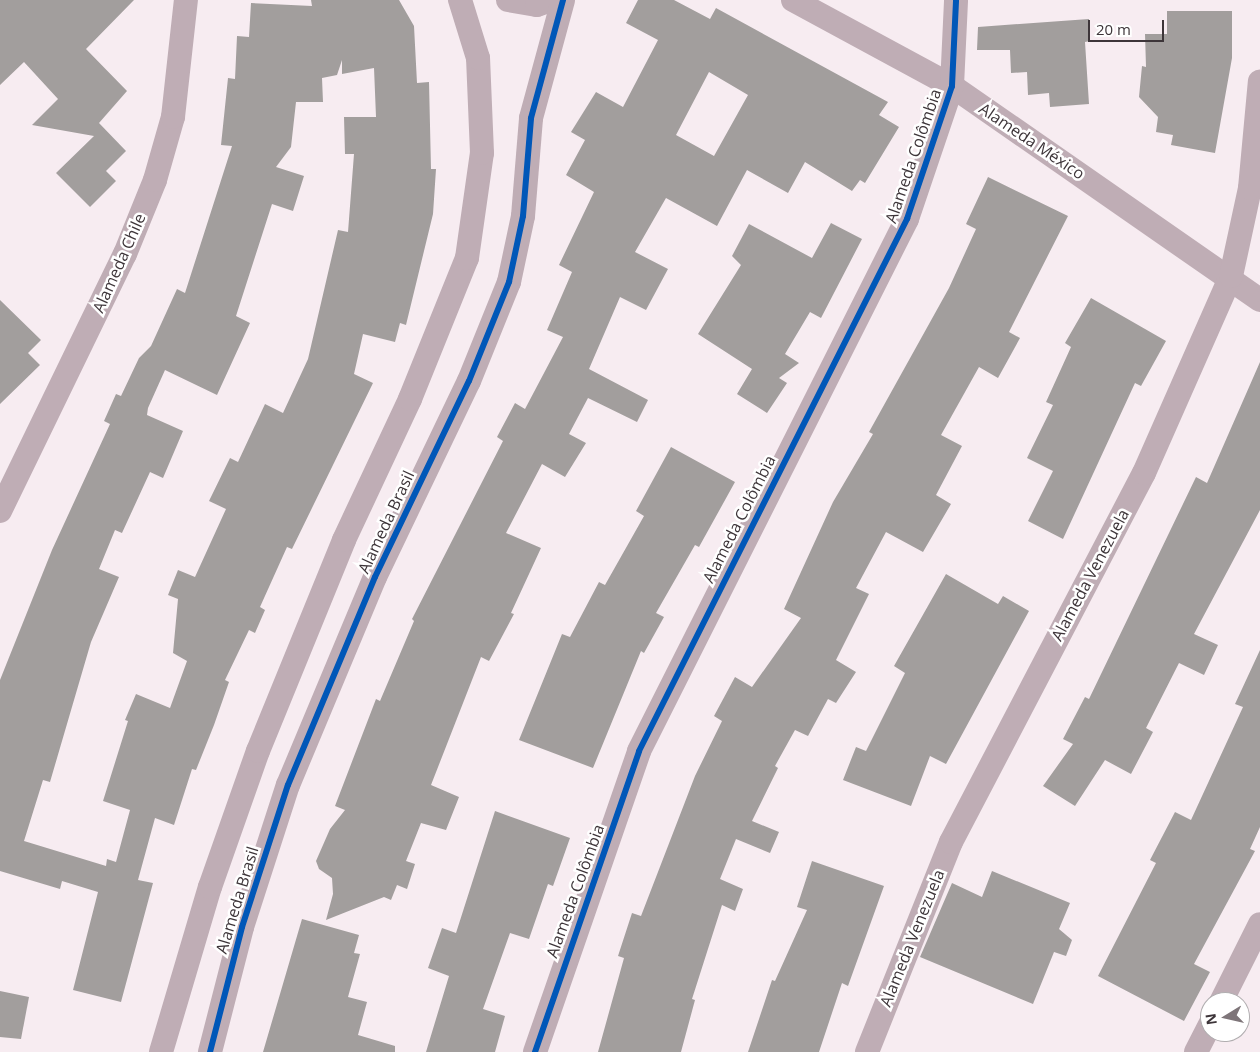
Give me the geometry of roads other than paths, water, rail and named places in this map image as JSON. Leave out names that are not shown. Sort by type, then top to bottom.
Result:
[{"type":"street","name":"Alameda Chile","points":[[0,510],[126,254],[155,180],[173,117],[186,0]]},
{"type":"street","name":"Alameda Brasil","points":[[160,1052],[210,887],[258,751],[344,540],[410,399],[467,258],[482,152],[478,58],[460,0]]},
{"type":"street","points":[[508,0],[536,5],[551,0]]},
{"type":"street","name":"Alameda Brasil","points":[[210,1052],[242,927],[288,785],[375,577],[469,381],[509,282],[523,216],[531,118],[563,0]]},
{"type":"street","name":"Alameda México","points":[[793,0],[952,86],[1231,276],[1260,300]]},
{"type":"street","name":"Alameda Colômbia","points":[[535,1052],[639,751],[907,219],[952,86],[956,0]]},
{"type":"street","name":"Alameda Venezuela","points":[[867,1052],[951,842],[1144,472],[1231,276],[1250,188],[1260,81]]},
{"type":"street","points":[[1226,992],[1260,924]]}]
